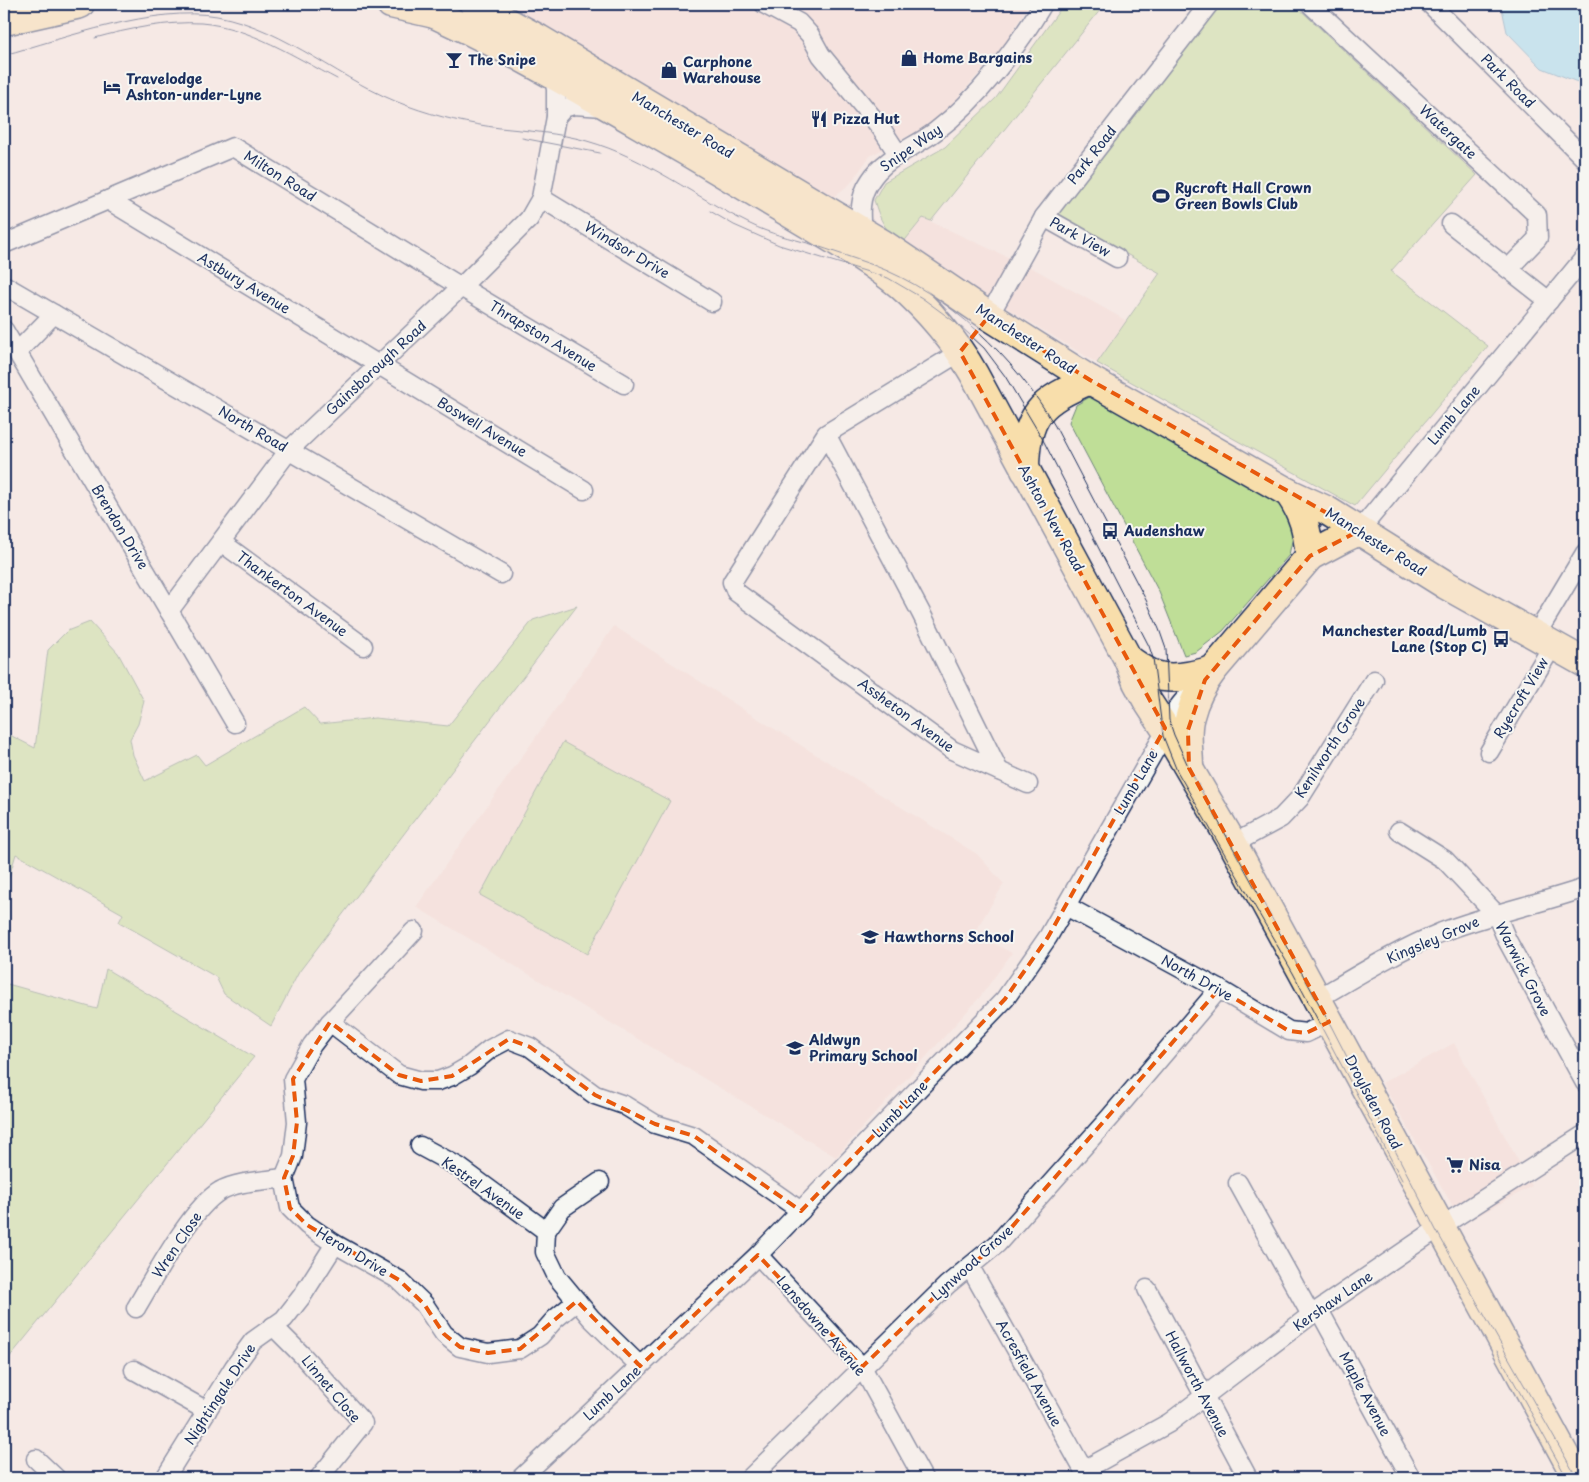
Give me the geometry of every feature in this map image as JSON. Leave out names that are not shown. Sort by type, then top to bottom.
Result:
[{"type":"main road","points":[[4,21],[80,4]]},
{"type":"main road","points":[[391,4],[428,9]]},
{"type":"main road","name":"Manchester Road","points":[[412,4],[428,9],[553,75],[731,178],[878,267],[901,286],[928,314]]},
{"type":"main road","name":"Manchester Road","points":[[474,4],[540,39],[882,244],[989,316],[1090,380],[1288,493],[1326,510],[1446,585],[1585,663]]},
{"type":"main road","name":"Ashton New Road","points":[[928,314],[960,352],[974,374],[1128,659],[1137,682],[1165,728]]},
{"type":"main road","points":[[960,352],[989,316]]},
{"type":"main road","points":[[1025,470],[1025,451],[1032,421],[1037,413],[1058,396],[1090,380]]},
{"type":"main road","points":[[1288,493],[1299,508],[1307,536],[1310,556]]},
{"type":"main road","name":"Lumb Lane","points":[[1189,768],[1189,716],[1209,675],[1310,556],[1360,531]]},
{"type":"main road","points":[[1128,659],[1155,675],[1167,678],[1198,674],[1209,675]]},
{"type":"main road","name":"Droylsden Road","points":[[1165,728],[1232,844],[1577,1478]]},
{"type":"street","points":[[764,4],[798,23],[810,35],[826,62],[881,128],[898,154]]},
{"type":"street","name":"Snipe Way","points":[[862,232],[860,204],[869,181],[898,154],[934,133],[960,111],[1003,63],[1043,4]]},
{"type":"street","name":"Park Road","points":[[989,316],[1044,216],[1209,4]]},
{"type":"street","name":"Watergate","points":[[1310,4],[1537,215],[1538,238],[1508,269]]},
{"type":"street","name":"Park Road","points":[[1430,4],[1585,159]]},
{"type":"street","name":"Gainsborough Road","points":[[169,611],[289,450],[461,288],[529,219],[541,198],[556,117],[556,89],[553,75]]},
{"type":"street","points":[[556,117],[564,108],[574,105],[610,108]]},
{"type":"street","name":"Milton Road","points":[[4,244],[233,147],[461,288]]},
{"type":"street","name":"Windsor Drive","points":[[541,198],[712,302]]},
{"type":"street","name":"Astbury Avenue","points":[[108,200],[379,365]]},
{"type":"street","name":"Park View","points":[[1044,216],[1117,258]]},
{"type":"street","points":[[1451,224],[1549,301]]},
{"type":"street","name":"Lumb Lane","points":[[1360,531],[1585,257]]},
{"type":"street","name":"North Road","points":[[4,285],[502,574]]},
{"type":"street","name":"Thrapston Avenue","points":[[461,288],[624,384]]},
{"type":"street","points":[[17,352],[54,314]]},
{"type":"street","name":"Brendon Drive","points":[[4,330],[235,723]]},
{"type":"street","name":"Assheton Avenue","points":[[960,352],[826,434],[732,582],[736,592],[952,750],[1028,784]]},
{"type":"street","name":"Boswell Avenue","points":[[379,365],[584,490]]},
{"type":"street","points":[[826,434],[920,613],[999,771]]},
{"type":"street","name":"Thankerton Avenue","points":[[221,542],[363,646]]},
{"type":"street","name":"Ryecroft View","points":[[1489,752],[1545,640],[1585,553]]},
{"type":"street","name":"Lumb Lane","points":[[520,1478],[758,1255],[1005,1000],[1048,937],[1165,728],[1185,698],[1209,675]]},
{"type":"street","name":"Kenilworth Grove","points":[[1232,844],[1281,818],[1300,798],[1374,680]]},
{"type":"street","name":"Warwick Grove","points":[[1399,831],[1445,860],[1496,914],[1507,940],[1585,1083]]},
{"type":"street","name":"Kingsley Grove","points":[[1323,1011],[1397,952],[1443,932],[1496,914],[1585,888]]},
{"type":"street","name":"North Drive","points":[[1066,906],[1218,989],[1289,1031],[1306,1033],[1323,1011]]},
{"type":"street","points":[[284,1178],[293,1156],[295,1139],[296,1122],[293,1079],[312,1045],[330,1022],[414,931]]},
{"type":"street","name":"Lynwood Grove","points":[[756,1476],[862,1367],[947,1285],[997,1244],[1110,1117],[1218,989]]},
{"type":"street","points":[[330,1022],[399,1075],[421,1081],[438,1081],[452,1076],[469,1066],[490,1048],[508,1039],[530,1047],[595,1095],[624,1105],[655,1124],[694,1136],[801,1211]]},
{"type":"street","name":"Kershaw Lane","points":[[1086,1474],[1169,1423],[1315,1312],[1585,1134]]},
{"type":"street","name":"Kestrel Avenue","points":[[420,1146],[459,1167],[546,1231]]},
{"type":"street","name":"Heron Drive","points":[[284,1178],[290,1208],[307,1225],[335,1244],[399,1280],[424,1304],[444,1334],[460,1346],[488,1353],[520,1349],[540,1336],[555,1319],[577,1301]]},
{"type":"street","name":"Wren Close","points":[[136,1308],[186,1228],[206,1201],[222,1190],[244,1183],[284,1178]]},
{"type":"street","points":[[600,1182],[562,1208],[546,1231],[545,1252],[557,1277],[590,1318],[640,1366]]},
{"type":"street","name":"Maple Avenue","points":[[1238,1184],[1411,1478]]},
{"type":"street","name":"Nightingale Drive","points":[[165,1478],[234,1367],[253,1341],[284,1319],[302,1296],[335,1244]]},
{"type":"street","name":"Lansdowne Avenue","points":[[758,1255],[862,1367],[923,1478]]},
{"type":"street","name":"Acresfield Avenue","points":[[970,1267],[1086,1474]]},
{"type":"street","name":"Hallworth Avenue","points":[[1147,1289],[1248,1478]]},
{"type":"street","name":"Linnet Close","points":[[273,1326],[364,1423],[319,1478]]},
{"type":"street","points":[[134,1370],[207,1411]]},
{"type":"street","points":[[36,1459],[56,1478]]},
{"type":"highlighted area","points":[[989,316],[1090,380],[1359,531],[1310,556],[1205,680],[1188,730],[1189,768],[1329,1022],[1306,1033],[1289,1031],[1219,989],[997,1244],[947,1285],[862,1367],[758,1255],[640,1366],[577,1301],[520,1349],[488,1353],[460,1347],[444,1334],[424,1304],[399,1280],[307,1225],[290,1208],[284,1178],[293,1156],[297,1122],[293,1079],[330,1022],[399,1075],[421,1081],[452,1076],[509,1039],[530,1047],[595,1095],[655,1124],[694,1136],[801,1211],[1005,999],[1048,937],[1165,728],[960,352]]},
{"type":"shaded area","points":[[493,4],[1029,4],[1005,44],[938,120],[870,156],[850,184],[832,198]]},
{"type":"shaded area","points":[[923,218],[1038,271],[1127,321],[1097,363],[902,244]]},
{"type":"shaded area","points":[[614,626],[752,715],[977,854],[1004,884],[974,933],[1012,953],[980,997],[836,1157],[416,907]]},
{"type":"shaded area","points":[[1454,1043],[1532,1186],[1463,1224],[1382,1083]]},
{"type":"green space","points":[[1064,4],[1105,4],[931,221],[923,218],[902,244],[884,225],[874,200],[884,182],[945,147],[996,98]]},
{"type":"green space","points":[[1220,4],[1294,4],[1477,175],[1391,271],[1488,346],[1355,506],[1097,363],[1160,273],[1057,215]]},
{"type":"green space","points":[[1093,395],[1278,499],[1290,512],[1293,536],[1289,555],[1223,631],[1196,652],[1184,655],[1159,592],[1069,422],[1076,405]]},
{"type":"green space","points":[[577,606],[299,972],[271,1026],[224,994],[216,977],[119,922],[123,914],[16,854],[6,887],[4,888],[4,732],[35,748],[48,650],[67,631],[90,622],[118,653],[144,701],[138,724],[130,739],[133,755],[145,781],[197,755],[205,765],[304,707],[320,724],[375,718],[448,726],[533,620]]},
{"type":"green space","points":[[563,742],[670,801],[587,954],[480,895]]},
{"type":"green space","points":[[106,969],[254,1057],[4,1364],[4,983],[97,1009]]},
{"type":"water","points":[[1501,4],[1573,4],[1585,19],[1585,85],[1542,68],[1507,32]]},
{"type":"tram line","points":[[4,55],[110,25],[166,15],[193,14],[217,16],[243,23],[268,32],[360,84],[419,110],[477,124],[566,136],[609,148],[630,157],[758,227],[865,262],[901,277],[953,310],[977,331],[1020,376],[1055,426],[1147,602],[1159,629],[1166,649],[1169,720],[1189,768],[1329,1022],[1436,1230],[1577,1478]]},
{"type":"tram line","points":[[95,38],[161,24],[201,23],[219,26],[237,30],[272,44],[337,79]]},
{"type":"tram line","points":[[522,138],[600,153]]},
{"type":"tram line","points":[[710,211],[734,225],[779,245],[888,278],[922,298],[959,325],[984,348],[1005,376],[1042,438],[1149,646],[1153,658],[1163,736],[1177,771],[1293,973],[1402,1180]]},
{"type":"tram line","points":[[1497,1351],[1567,1478]]},
{"type":"place","name":"Home Bargains","points":[[909,58]]},
{"type":"place","name":"The Snipe","points":[[454,60]]},
{"type":"place","name":"Carphone Warehouse","points":[[669,70]]},
{"type":"place","name":"Travelodge Ashton-under-Lyne","points":[[112,87]]},
{"type":"place","name":"Pizza Hut","points":[[819,119]]},
{"type":"place","name":"Rycroft Hall Crown Green Bowls Club","points":[[1161,196]]},
{"type":"place","name":"Audenshaw","points":[[1110,531]]},
{"type":"place","name":"Manchester Road/Lumb Lane (Stop C)","points":[[1501,639]]},
{"type":"place","name":"Hawthorns School","points":[[870,937]]},
{"type":"place","name":"Aldwyn Primary School","points":[[795,1048]]},
{"type":"place","name":"Nisa","points":[[1455,1165]]}]
